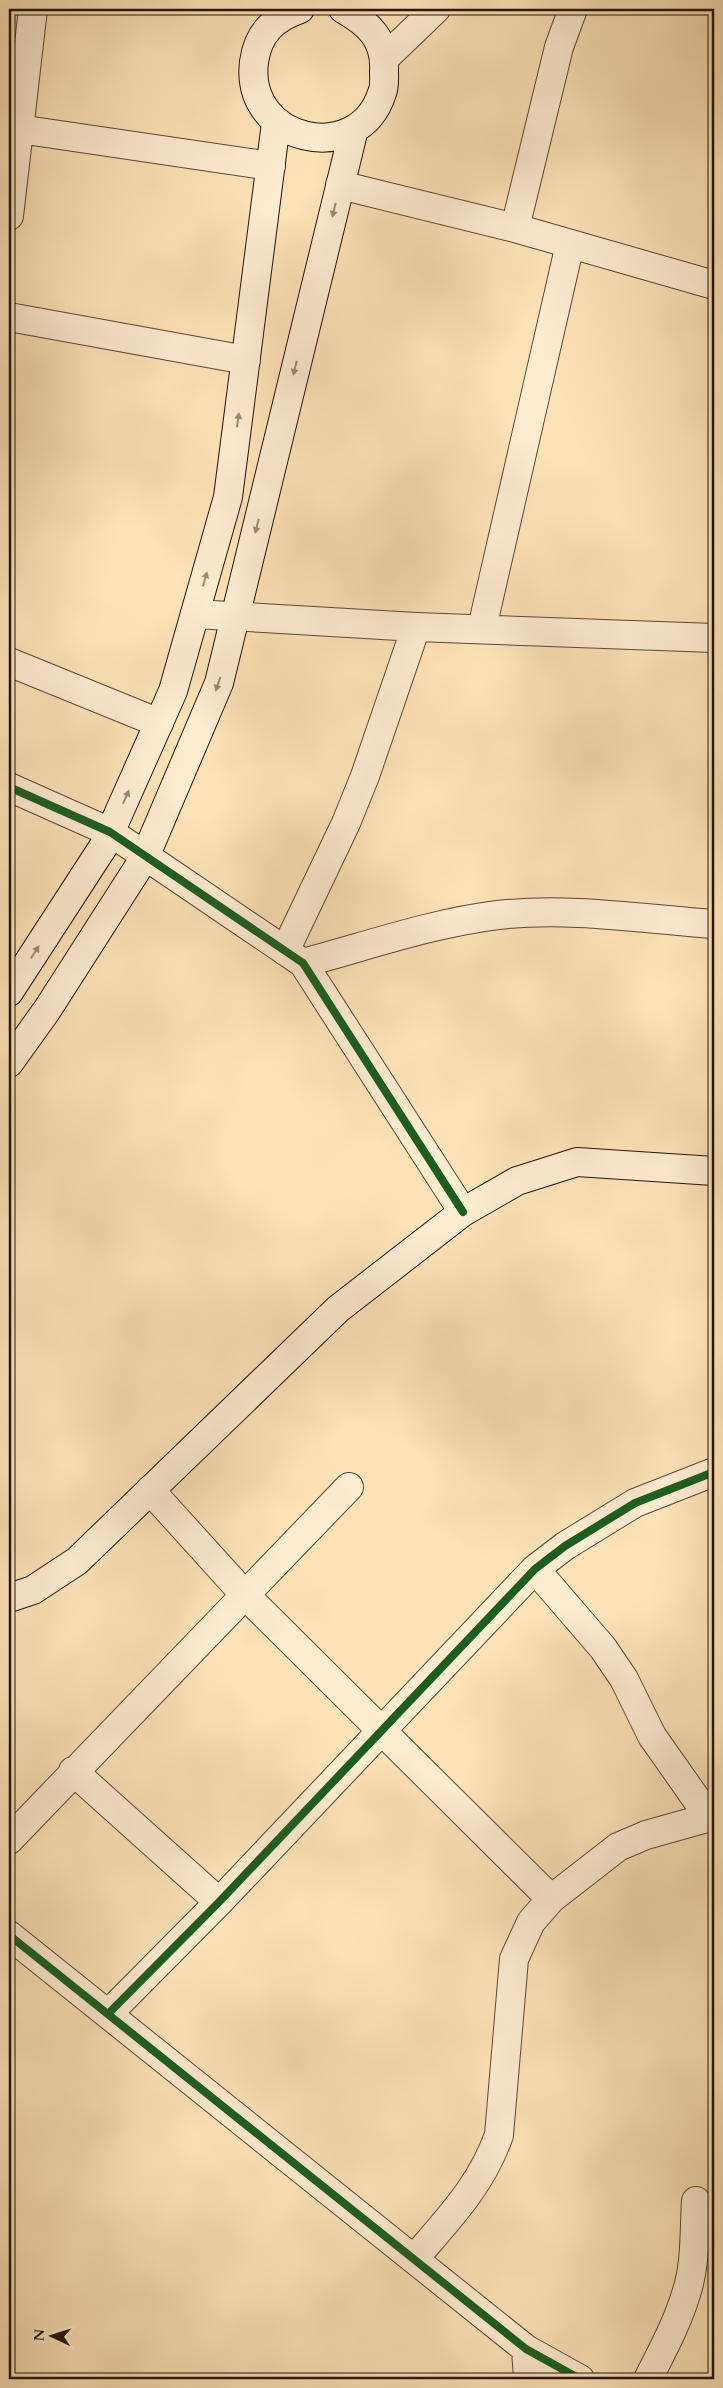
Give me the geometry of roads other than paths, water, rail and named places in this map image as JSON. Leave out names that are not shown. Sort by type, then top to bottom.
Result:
[{"type":"street","points":[[9,216],[33,9]]},
{"type":"street","points":[[288,11],[268,28],[256,49],[252,77],[262,106],[276,123],[298,135],[325,138],[354,129],[371,115],[383,92],[384,59],[377,38],[362,20],[343,9]]},
{"type":"street","points":[[384,59],[436,9]]},
{"type":"street","points":[[515,228],[559,47],[573,9]]},
{"type":"street","points":[[9,992],[105,844],[173,691],[228,497],[276,123]]},
{"type":"street","points":[[19,129],[270,166]]},
{"type":"street","points":[[9,1063],[48,1010],[145,857],[219,683],[354,129]]},
{"type":"street","points":[[340,184],[515,228],[714,286]]},
{"type":"street","points":[[482,628],[570,244]]},
{"type":"street","points":[[9,317],[246,360]]},
{"type":"street","points":[[195,614],[416,627],[714,638]]},
{"type":"street","points":[[294,957],[365,776],[416,627]]},
{"type":"street","points":[[9,662],[159,722]]},
{"type":"street","points":[[9,787],[110,832],[294,957],[463,1212]]},
{"type":"street","points":[[294,957],[498,915],[553,911],[714,924]]},
{"type":"street","points":[[9,1598],[33,1590],[78,1561],[338,1309],[463,1212],[517,1180],[577,1162],[714,1171]]},
{"type":"street","points":[[108,2014],[220,1902],[535,1569],[564,1546],[636,1503],[714,1472]]},
{"type":"street","points":[[9,1840],[73,1771],[349,1487]]},
{"type":"street","points":[[150,1490],[245,1594],[551,1898]]},
{"type":"street","points":[[414,2259],[476,2186],[491,2159],[500,2135],[514,1959],[532,1922],[551,1898],[618,1847],[646,1835],[712,1816],[652,1736],[624,1679],[603,1648],[535,1569]]},
{"type":"street","points":[[73,1771],[220,1902]]},
{"type":"street","points":[[9,1935],[526,2349],[580,2379]]},
{"type":"street","points":[[648,2379],[687,2293],[693,2254],[696,2201]]},
{"type":"street","points":[[526,2349],[528,2379]]}]
